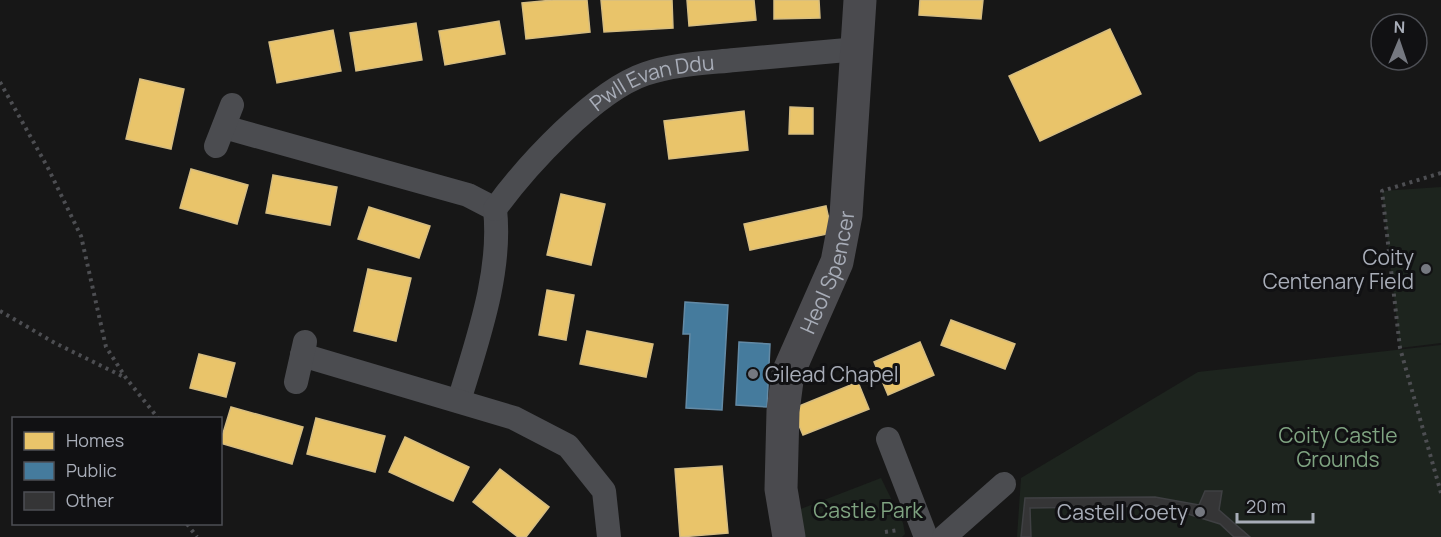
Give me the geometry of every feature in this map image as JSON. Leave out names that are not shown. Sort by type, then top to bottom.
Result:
[{"type":"street","name":"Heol Spencer","points":[[789,537],[781,489],[783,411],[788,373],[837,262],[846,215],[860,0]]},
{"type":"street","name":"Pwll Evan Ddu","points":[[495,209],[537,159],[583,114],[611,90],[645,74],[677,66],[858,49]]},
{"type":"street","points":[[224,126],[468,195],[495,209],[497,228],[484,320],[459,401]]},
{"type":"street","points":[[296,382],[304,347],[514,418],[568,446],[604,491],[609,537]]},
{"type":"street","points":[[888,439],[926,537]]},
{"type":"street","points":[[944,537],[1004,484]]},
{"type":"path","points":[[0,82],[48,168],[81,236],[106,347],[126,378],[157,417]]},
{"type":"path","points":[[1441,173],[1382,191],[1400,348],[1441,493]]},
{"type":"path","points":[[0,311],[55,343],[126,378]]},
{"type":"path","points":[[188,525],[197,537]]},
{"type":"green space","points":[[1441,187],[1441,343],[1400,348],[1382,191]]},
{"type":"green space","name":"Coity Castle Grounds","points":[[1441,345],[1441,537],[1017,537],[1021,478],[1198,372]]},
{"type":"green space","name":"Castle Park","points":[[881,478],[903,523],[905,534],[902,537],[794,537],[785,515]]},
{"type":"building: Homes","points":[[587,0],[590,32],[526,39],[522,3]]},
{"type":"building: Homes","points":[[601,0],[672,0],[673,28],[604,32]]},
{"type":"building: Homes","points":[[687,0],[754,0],[756,20],[689,26]]},
{"type":"building: Homes","points":[[774,0],[819,0],[820,18],[774,19]]},
{"type":"building: Homes","points":[[920,0],[983,0],[981,19],[919,15]]},
{"type":"building: Homes","points":[[499,21],[505,54],[445,65],[439,31]]},
{"type":"building: Homes","points":[[416,23],[422,60],[356,71],[350,33]]},
{"type":"building: Homes","points":[[1110,29],[1141,94],[1040,141],[1009,76]]},
{"type":"building: Homes","points":[[333,30],[341,71],[277,83],[269,42]]},
{"type":"building: Homes","points":[[140,79],[184,89],[171,149],[126,139]]},
{"type":"building: Homes","points":[[790,107],[813,108],[813,134],[789,134]]},
{"type":"building: Homes","points":[[744,111],[748,150],[669,159],[664,121]]},
{"type":"building: Homes","points":[[191,169],[248,185],[237,224],[180,208]]},
{"type":"building: Homes","points":[[273,175],[337,187],[330,225],[266,213]]},
{"type":"building: Homes","points":[[561,194],[605,204],[591,265],[547,255]]},
{"type":"building: Homes","points":[[826,206],[832,233],[750,250],[744,224]]},
{"type":"building: Homes","points":[[369,207],[430,226],[419,258],[358,239]]},
{"type":"building: Homes","points":[[368,269],[411,278],[396,341],[354,331]]},
{"type":"building: Homes","points":[[547,290],[574,295],[566,340],[539,335]]},
{"type":"building: Homes","points":[[951,320],[1015,344],[1005,369],[941,345]]},
{"type":"building: Homes","points":[[587,331],[653,344],[646,377],[580,364]]},
{"type":"building: Homes","points":[[920,342],[934,375],[888,395],[874,362]]},
{"type":"building: Homes","points":[[199,354],[235,363],[226,397],[190,388]]},
{"type":"building: Homes","points":[[858,382],[869,409],[803,435],[792,409]]},
{"type":"building: Homes","points":[[231,407],[303,427],[292,464],[222,444]]},
{"type":"building: Homes","points":[[316,418],[385,436],[375,472],[307,454]]},
{"type":"building: Homes","points":[[405,437],[469,467],[453,501],[389,472]]},
{"type":"building: Homes","points":[[722,466],[728,533],[680,537],[675,469]]},
{"type":"building: Homes","points":[[500,469],[549,507],[526,537],[518,537],[473,502]]},
{"type":"building: Public","points":[[685,302],[728,305],[722,410],[686,408],[690,334],[683,334]]},
{"type":"building: Public","name":"Gilead Chapel","points":[[739,342],[770,344],[767,407],[736,405]]},
{"type":"building: Other","name":"Castell Coety","points":[[1205,491],[1222,491],[1219,510],[1250,537],[1234,537],[1220,524],[1162,506],[1030,508],[1031,537],[1021,537],[1025,498],[1155,497],[1199,505]]},
{"type":"place","name":"Coity Centenary Field","points":[[1426,269]]},
{"type":"place","name":"Gilead Chapel","points":[[753,374]]},
{"type":"place","name":"Castell Coety","points":[[1200,512]]}]
